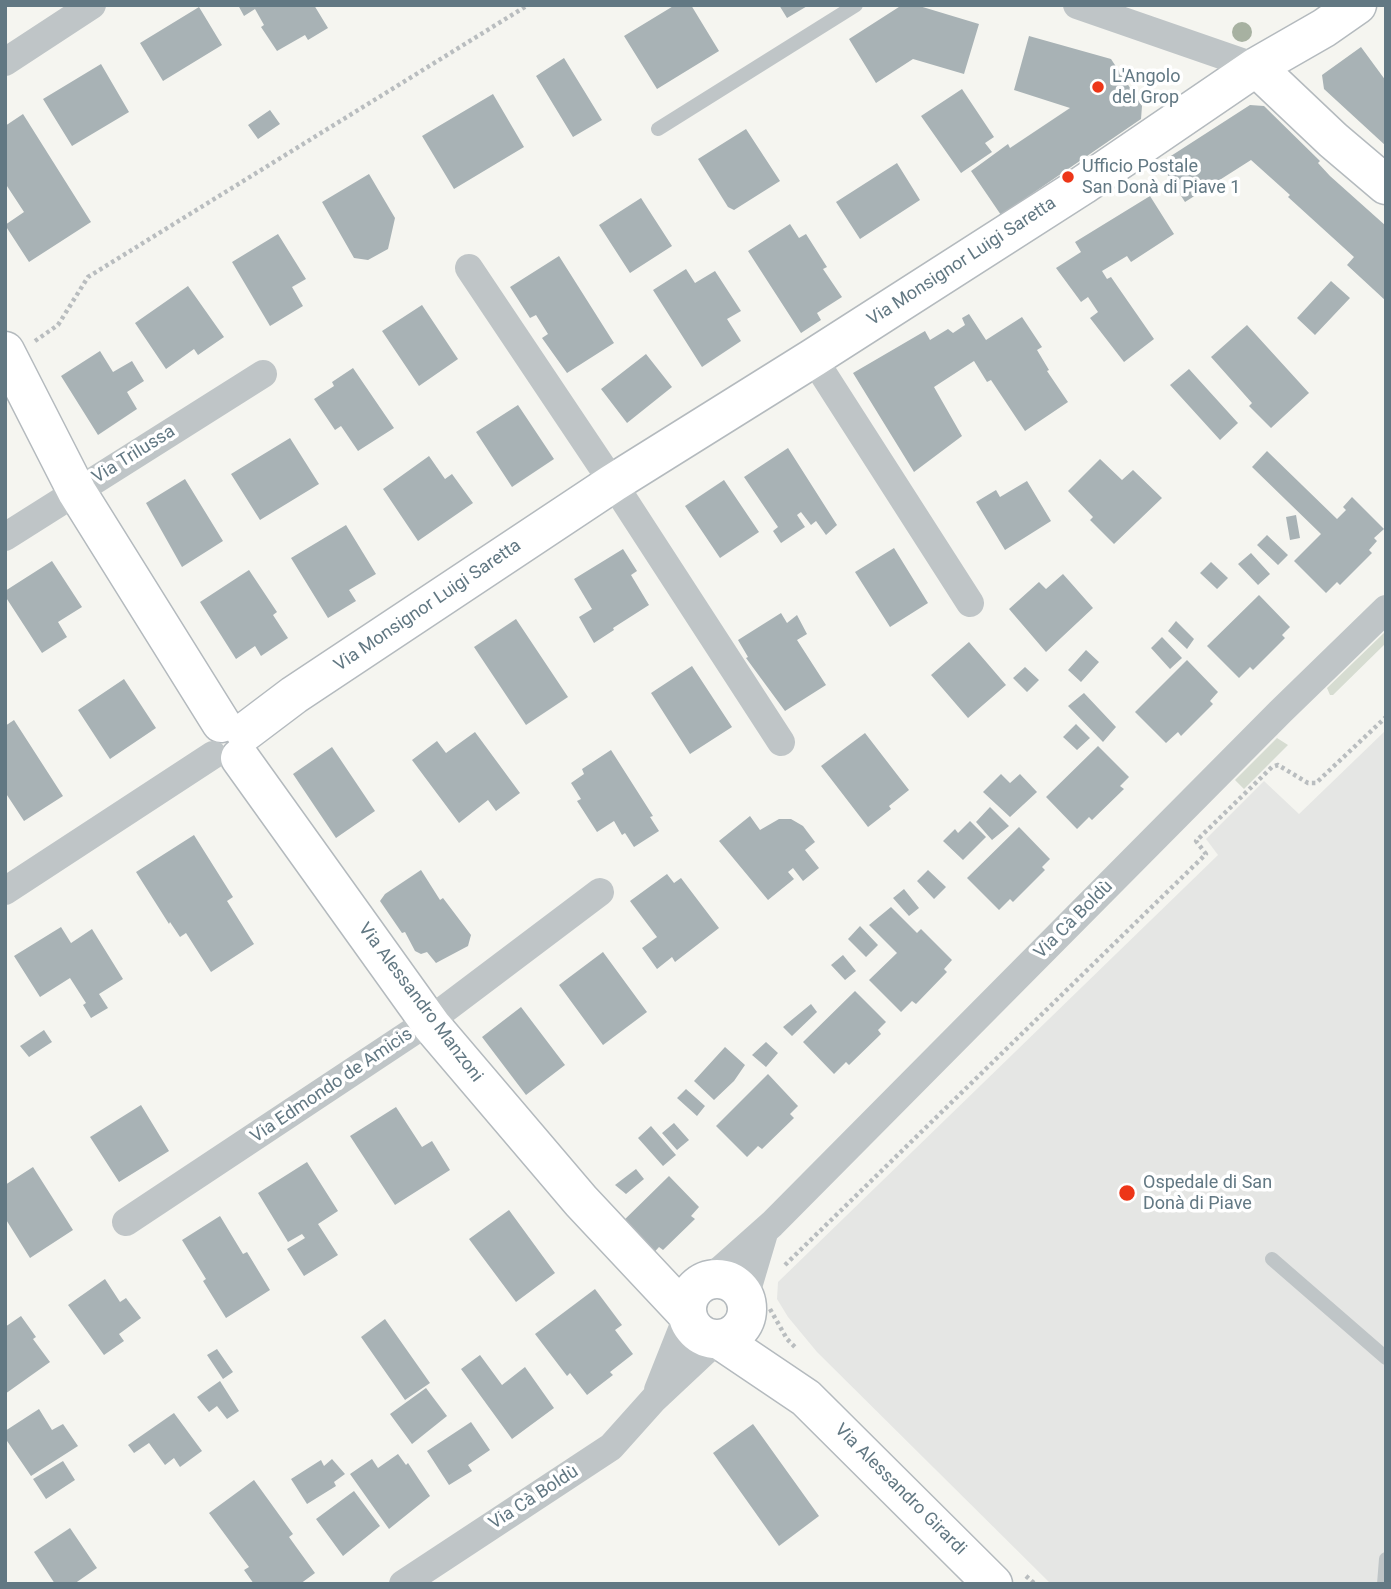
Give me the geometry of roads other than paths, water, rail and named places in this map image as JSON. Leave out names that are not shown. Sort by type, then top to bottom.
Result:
[{"type":"street","points":[[5,62],[92,5]]},
{"type":"street","points":[[1077,5],[1256,67],[1386,185]]},
{"type":"street","name":"Via Monsignor Luigi Saretta","points":[[5,891],[613,483],[1083,185],[1256,67],[1324,28],[1357,5]]},
{"type":"street","points":[[470,268],[781,743]]},
{"type":"street","name":"Via Alessandro Manzoni","points":[[7,355],[77,492],[230,742],[429,1021],[580,1201],[643,1269],[674,1280],[696,1298]]},
{"type":"street","points":[[813,358],[970,603]]},
{"type":"street","name":"Via Trilussa","points":[[5,537],[263,374]]},
{"type":"street","name":"Via Cà Boldù","points":[[654,1399],[696,1298],[1386,609]]},
{"type":"street","name":"Via Edmondo de Amicis","points":[[127,1222],[429,1021],[600,892]]},
{"type":"street","name":"Via Cà Boldù","points":[[753,1304],[764,1233]]},
{"type":"street","points":[[728,1281],[738,1287],[753,1304],[743,1326],[736,1333],[718,1340],[698,1333],[691,1326],[696,1298],[728,1281]]},
{"type":"street","name":"Via Alessandro Girardi","points":[[753,1304],[806,1398]]},
{"type":"street","name":"Via Cà Boldù","points":[[403,1584],[611,1447],[654,1399],[718,1340]]},
{"type":"street","name":"Via Alessandro Girardi","points":[[718,1340],[806,1398],[1009,1579]]},
{"type":"lane","points":[[657,129],[856,5]]},
{"type":"lane","points":[[1272,1259],[1386,1358]]},
{"type":"lane","points":[[1384,1584],[1386,1559]]},
{"type":"place","name":"L'Angolo del Grop","points":[[1098,87]]},
{"type":"place","name":"Ufficio Postale San Donà di Piave 1","points":[[1068,177]]},
{"type":"place","name":"Ospedale di San Donà di Piave","points":[[1127,1193]]}]
